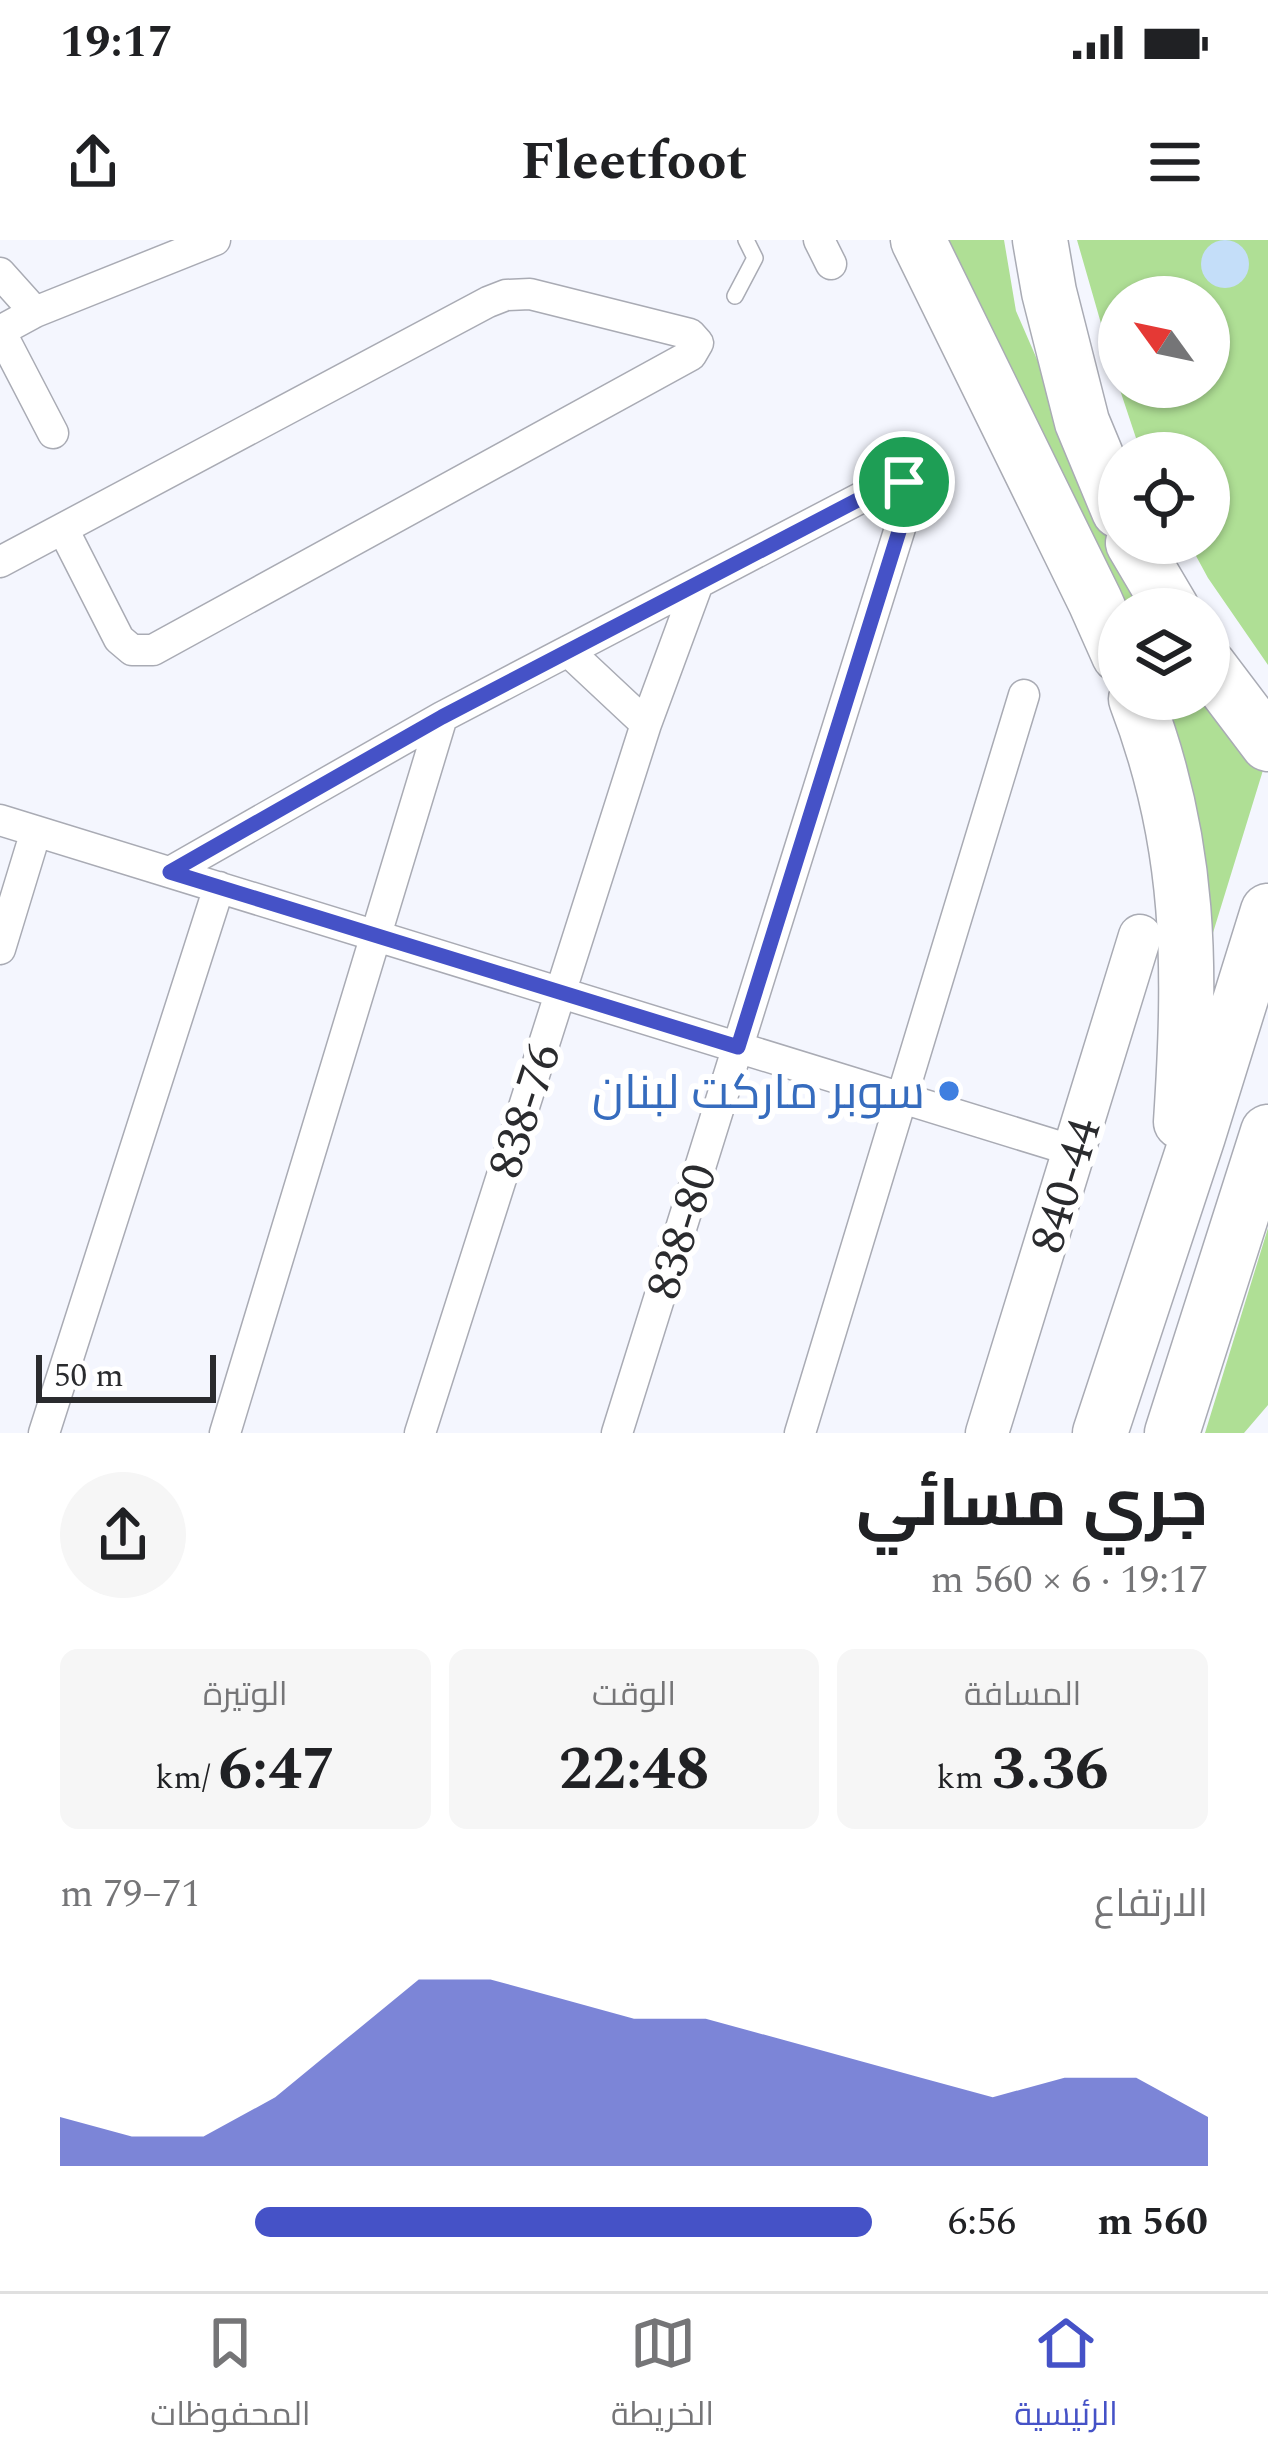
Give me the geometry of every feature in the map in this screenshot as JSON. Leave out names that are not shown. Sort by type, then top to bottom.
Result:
[{"type":"highway","points":[[918,240],[1098,608]]},
{"type":"highway","points":[[1045,266],[1082,422],[1098,460]]},
{"type":"highway","points":[[1230,693],[1268,743]]},
{"type":"highway","points":[[1143,720],[1172,821],[1186,915],[1188,1010],[1175,1204]]},
{"type":"highway","points":[[1100,1433],[1268,911]]},
{"type":"highway","points":[[1172,1433],[1268,1132]]},
{"type":"street","points":[[53,433],[0,331],[35,311],[201,242]]},
{"type":"street","points":[[0,273],[35,311]]},
{"type":"street","points":[[0,562],[506,295],[530,294],[690,334],[698,343],[691,355],[153,650],[132,650],[119,639],[63,529]]},
{"type":"street","name":"838-80","points":[[617,1433],[911,493],[904,482],[896,480],[698,583]]},
{"type":"street","points":[[170,872],[442,717],[698,583]]},
{"type":"street","name":"838-76","points":[[420,1433],[646,724],[698,583]]},
{"type":"street","points":[[568,651],[646,724]]},
{"type":"street","points":[[800,1433],[1024,694]]},
{"type":"street","points":[[224,1433],[442,717]]},
{"type":"street","points":[[0,820],[1074,1151]]},
{"type":"street","points":[[0,949],[36,831]]},
{"type":"street","points":[[44,1433],[219,887]]},
{"type":"street","name":"840-44","points":[[987,1433],[1140,936]]},
{"type":"lane","points":[[735,296],[755,258],[746,240]]},
{"type":"green space","points":[[941,240],[1004,240],[1016,311],[1098,495],[1098,564],[1138,564],[1152,588],[1109,588]]},
{"type":"green space","points":[[1077,240],[1268,240],[1268,665],[1230,610],[1230,588],[1215,588],[1200,564],[1230,564],[1230,432],[1134,432],[1126,408],[1230,408],[1230,276],[1098,276],[1098,313]]},
{"type":"green space","points":[[1230,719],[1268,754],[1200,975],[1159,720]]},
{"type":"green space","points":[[1268,1228],[1268,1405],[1244,1433],[1205,1433]]},
{"type":"water","points":[[1216,241],[1234,241],[1248,255],[1248,273],[1234,287],[1230,287],[1230,276],[1202,273],[1202,255]]},
{"type":"place","name":"سوبر ماركت لبنان","points":[[949,1091]]},
{"type":"route","points":[[904,482],[911,493],[738,1047],[170,872],[442,717],[889,483],[904,482]]}]
